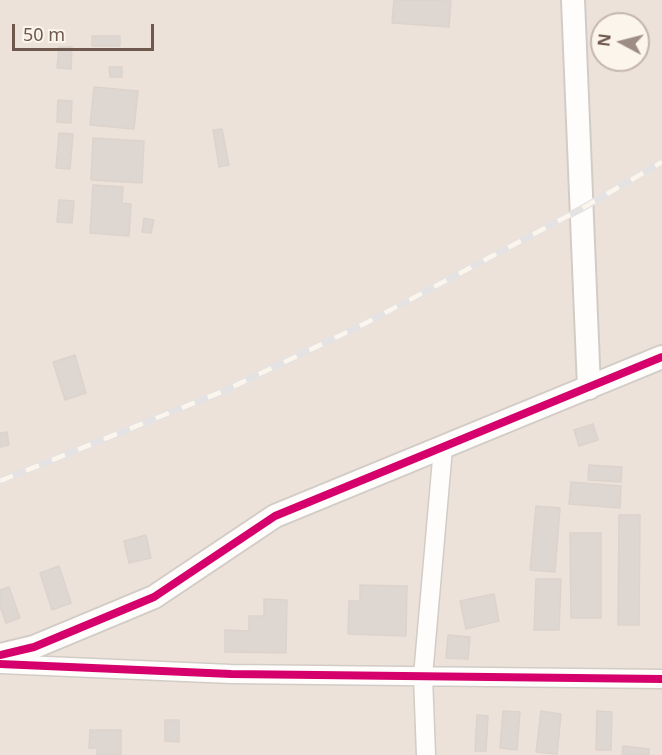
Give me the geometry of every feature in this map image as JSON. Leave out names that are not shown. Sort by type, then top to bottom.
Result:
[{"type":"street","points":[[573,0],[589,388]]},
{"type":"street","points":[[0,655],[34,647],[154,597],[275,516],[662,357]]},
{"type":"street","points":[[426,755],[423,676],[443,448]]},
{"type":"street","points":[[0,664],[231,674],[662,679]]},
{"type":"shaded area","points":[[0,0],[662,0],[662,755],[0,755]]},
{"type":"building","points":[[394,0],[451,1],[449,27],[392,23]]},
{"type":"building","points":[[92,36],[120,36],[120,46],[92,46]]},
{"type":"building","points":[[59,47],[72,47],[71,69],[57,68]]},
{"type":"building","points":[[109,67],[122,67],[122,77],[110,77]]},
{"type":"building","points":[[94,87],[138,91],[134,129],[90,125]]},
{"type":"building","points":[[58,100],[72,101],[71,123],[57,122]]},
{"type":"building","points":[[222,129],[229,165],[219,167],[213,130]]},
{"type":"building","points":[[59,133],[73,134],[70,169],[56,168]]},
{"type":"building","points":[[93,138],[144,141],[142,183],[91,180]]},
{"type":"building","points":[[93,185],[123,187],[122,203],[131,204],[129,236],[90,233]]},
{"type":"building","points":[[59,200],[74,201],[72,223],[57,222]]},
{"type":"building","points":[[144,218],[154,220],[151,233],[142,232]]},
{"type":"building","points":[[75,355],[86,393],[65,400],[53,362]]},
{"type":"building","points":[[593,424],[598,440],[579,446],[574,430]]},
{"type":"building","points":[[7,432],[9,445],[0,447],[0,433]]},
{"type":"building","points":[[589,465],[622,467],[621,482],[588,480]]},
{"type":"building","points":[[571,482],[621,486],[620,508],[569,504]]},
{"type":"building","points":[[536,506],[560,508],[555,572],[530,570]]},
{"type":"building","points":[[619,515],[640,515],[639,625],[618,625]]},
{"type":"building","points":[[570,533],[601,533],[601,618],[571,618]]},
{"type":"building","points":[[146,535],[151,558],[129,563],[124,541]]},
{"type":"building","points":[[59,566],[71,603],[52,610],[40,573]]},
{"type":"building","points":[[536,579],[561,579],[559,630],[534,630]]},
{"type":"building","points":[[360,585],[407,586],[406,636],[348,634],[349,601],[360,601]]},
{"type":"building","points":[[9,587],[20,618],[6,623],[0,606],[0,590]]},
{"type":"building","points":[[494,594],[499,621],[466,629],[460,601]]},
{"type":"building","points":[[264,599],[287,600],[286,653],[225,652],[225,630],[249,631],[249,616],[264,616]]},
{"type":"building","points":[[448,635],[470,637],[468,659],[446,658]]},
{"type":"building","points":[[503,711],[520,712],[517,750],[500,748]]},
{"type":"building","points":[[541,711],[561,714],[557,754],[536,752]]},
{"type":"building","points":[[597,711],[612,712],[611,750],[596,750]]},
{"type":"building","points":[[477,715],[488,716],[486,751],[475,751]]},
{"type":"building","points":[[165,720],[179,720],[179,742],[165,741]]},
{"type":"building","points":[[90,730],[121,730],[121,755],[97,755],[97,748],[89,748]]},
{"type":"building","points":[[623,746],[649,749],[649,755],[622,755]]},
{"type":"railway","points":[[0,481],[226,390],[364,324],[581,209],[662,162]]},
{"type":"cycle path","points":[[0,655],[34,647],[154,597],[275,516],[662,357]]},
{"type":"cycle path","points":[[0,664],[231,674],[662,679]]}]
